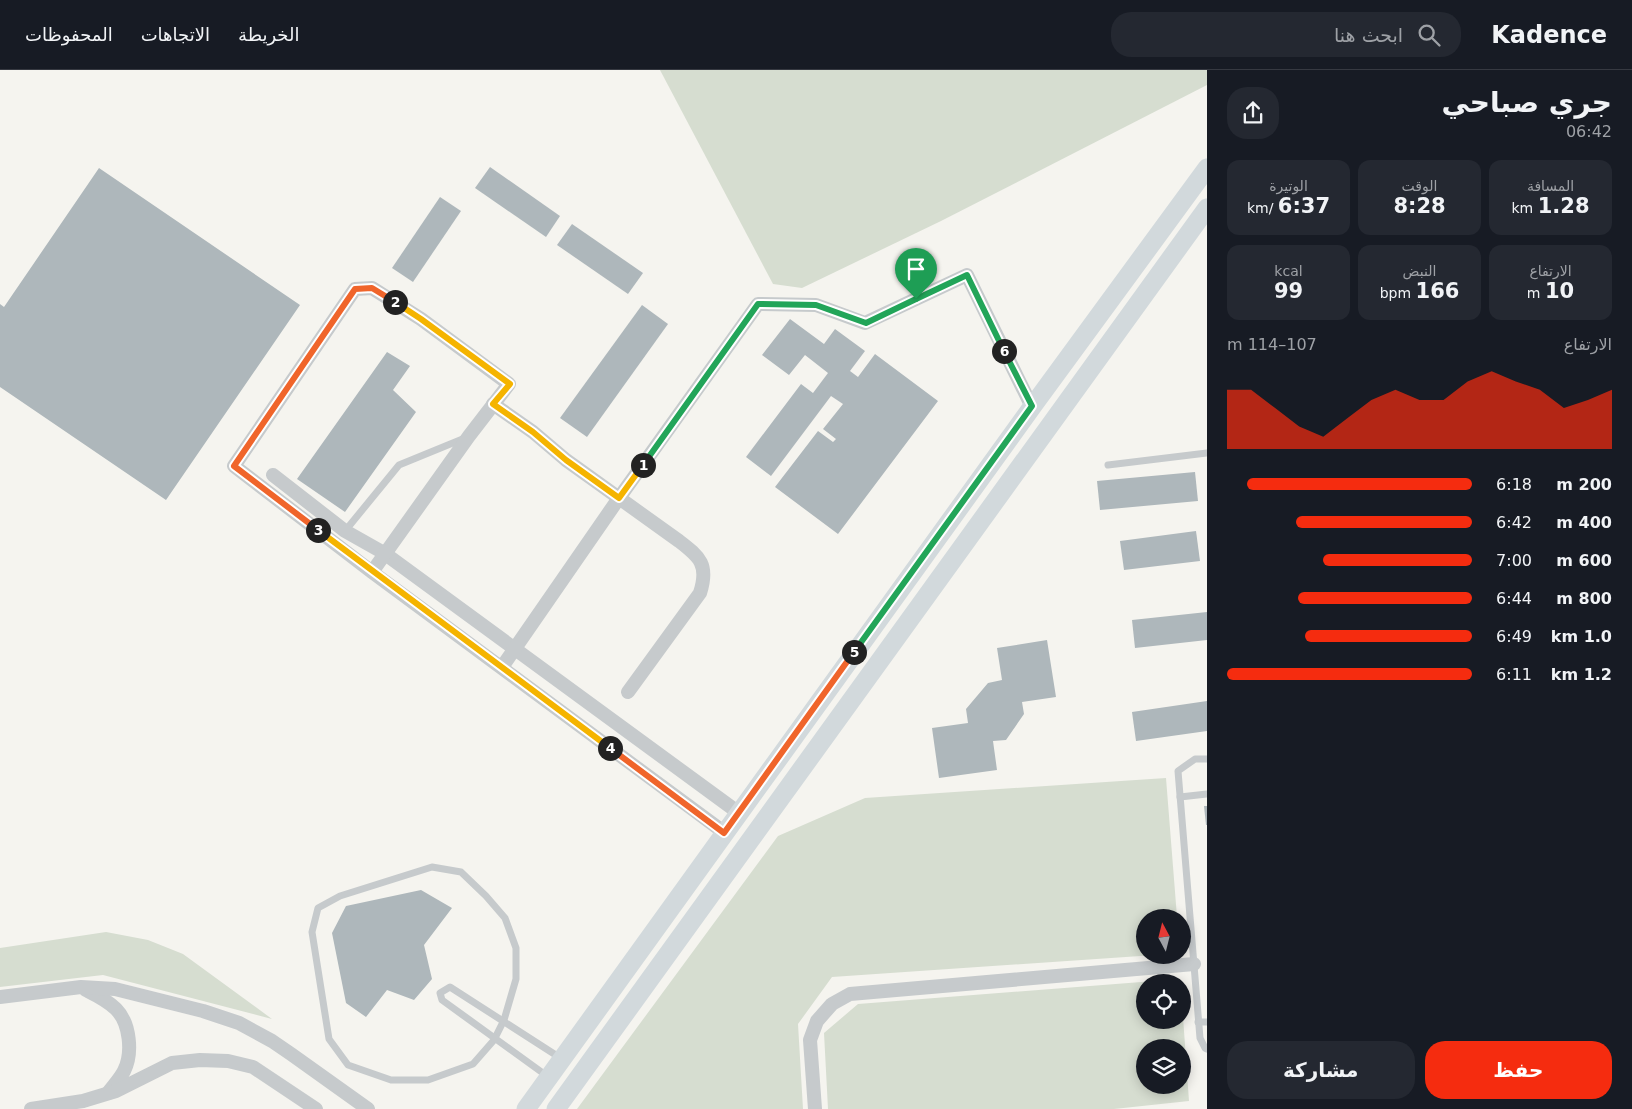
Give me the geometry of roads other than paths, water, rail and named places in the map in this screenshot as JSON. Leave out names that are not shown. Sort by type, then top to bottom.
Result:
[{"type":"main road","points":[[526,1109],[1032,406],[1207,168]]},
{"type":"main road","points":[[556,1109],[1207,208]]},
{"type":"street","points":[[502,667],[619,498],[758,304],[816,305],[866,323],[967,275],[1032,406]]},
{"type":"street","points":[[372,572],[469,436],[510,384],[421,319],[372,288],[355,289],[234,466],[372,572],[724,833]]},
{"type":"street","points":[[493,404],[533,432],[566,460],[696,554],[704,567],[705,579],[700,593],[628,692]]},
{"type":"street","points":[[273,475],[345,532],[384,553],[739,812]]},
{"type":"street","points":[[815,1109],[810,1040],[817,1021],[832,1004],[850,994],[1194,964]]},
{"type":"street","points":[[81,987],[105,1000],[117,1010],[125,1023],[129,1039],[128,1055],[124,1071],[108,1093]]},
{"type":"street","points":[[0,997],[81,987],[115,990],[203,1011],[240,1023],[291,1054],[368,1109]]},
{"type":"street","points":[[31,1109],[83,1101],[116,1091],[172,1063],[200,1060],[228,1061],[253,1067],[316,1109]]},
{"type":"lane","points":[[345,532],[399,465],[469,436]]},
{"type":"lane","points":[[1108,464],[1207,454]]},
{"type":"lane","points":[[1207,759],[1194,760],[1178,772],[1198,1022],[1200,1038],[1205,1048],[1207,1048]]},
{"type":"lane","points":[[1180,797],[1207,794]]},
{"type":"lane","points":[[432,867],[461,872],[505,918],[516,948],[516,979],[503,1022],[494,1040],[473,1064],[428,1080],[391,1080],[348,1065],[329,1039],[312,932],[318,908],[340,896],[432,867]]},
{"type":"lane","points":[[549,1077],[494,1040],[442,1000],[440,993],[450,988],[562,1059]]},
{"type":"lane","points":[[1198,1022],[1207,1022]]}]
